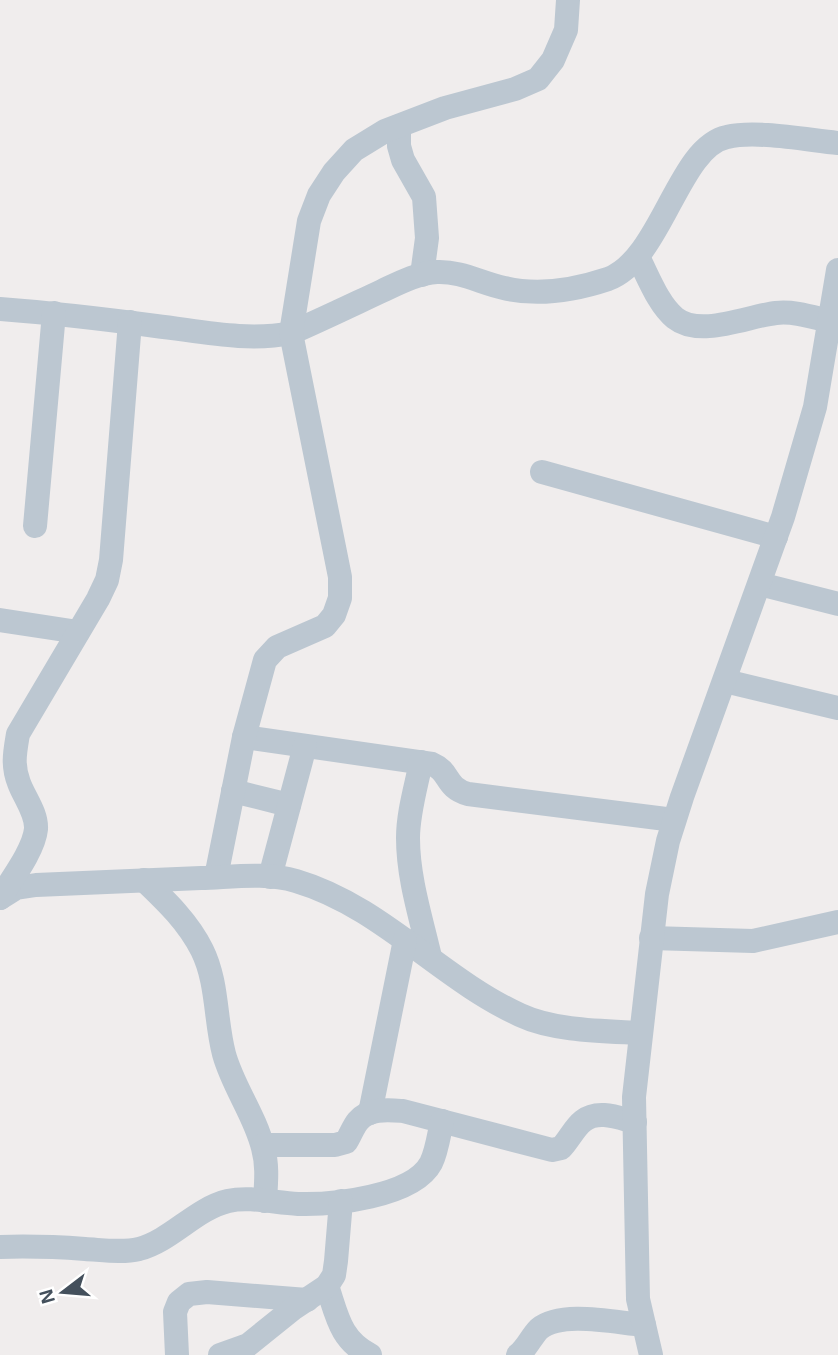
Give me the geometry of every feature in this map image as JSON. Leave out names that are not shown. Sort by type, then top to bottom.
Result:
[{"type":"street","points":[[216,877],[244,737],[265,660],[277,648],[325,626],[334,615],[340,598],[336,556],[291,333],[309,220],[319,195],[334,172],[354,150],[399,126],[445,108],[515,89],[538,79],[553,60],[566,30],[568,0]]},
{"type":"street","points":[[399,126],[399,146],[403,160],[424,197],[427,238],[422,275]]},
{"type":"street","points":[[0,309],[54,313],[237,336],[273,337],[291,333],[412,278],[436,272],[460,274],[504,288],[532,292],[558,290],[608,279],[625,271],[638,257],[694,163],[711,144],[725,137],[747,135],[838,143]]},
{"type":"street","points":[[638,257],[665,307],[676,319],[690,324],[730,324],[775,313],[793,313],[830,321]]},
{"type":"street","points":[[651,1355],[638,1299],[634,1097],[657,894],[674,820],[776,537],[826,409],[830,321],[838,270]]},
{"type":"street","points":[[35,526],[54,313]]},
{"type":"street","points":[[0,898],[33,842],[36,827],[32,811],[7,758],[18,734],[107,580],[111,560],[130,322]]},
{"type":"street","points":[[542,472],[776,537]]},
{"type":"street","points":[[760,584],[838,604]]},
{"type":"street","points":[[0,620],[78,632]]},
{"type":"street","points":[[725,681],[838,708]]},
{"type":"street","points":[[244,737],[441,767],[451,786],[468,794],[674,820]]},
{"type":"street","points":[[270,877],[304,746]]},
{"type":"street","points":[[421,762],[408,838],[413,884],[430,957]]},
{"type":"street","points":[[233,791],[289,805]]},
{"type":"street","points":[[0,898],[16,888],[36,884],[216,877],[270,877],[294,881],[328,892],[365,913],[489,998],[522,1016],[590,1030],[640,1033]]},
{"type":"street","points":[[144,880],[191,930],[209,969],[224,1052],[263,1145],[267,1175],[265,1201]]},
{"type":"street","points":[[651,938],[752,941],[838,922]]},
{"type":"street","points":[[370,1113],[405,940]]},
{"type":"street","points":[[263,1145],[335,1145],[346,1142],[358,1121],[370,1113],[385,1110],[403,1111],[552,1150],[561,1148],[583,1121],[592,1116],[604,1115],[635,1122]]},
{"type":"street","points":[[0,1247],[118,1251],[138,1249],[158,1241],[216,1205],[230,1201],[299,1204],[341,1201],[383,1193],[421,1174],[431,1163],[442,1121]]},
{"type":"street","points":[[220,1355],[248,1345],[327,1286],[334,1275],[341,1201]]},
{"type":"street","points":[[327,1286],[344,1335],[358,1349],[370,1355]]},
{"type":"street","points":[[177,1355],[175,1312],[179,1302],[189,1293],[307,1300]]},
{"type":"street","points":[[518,1355],[539,1329],[553,1321],[572,1318],[644,1325]]}]
